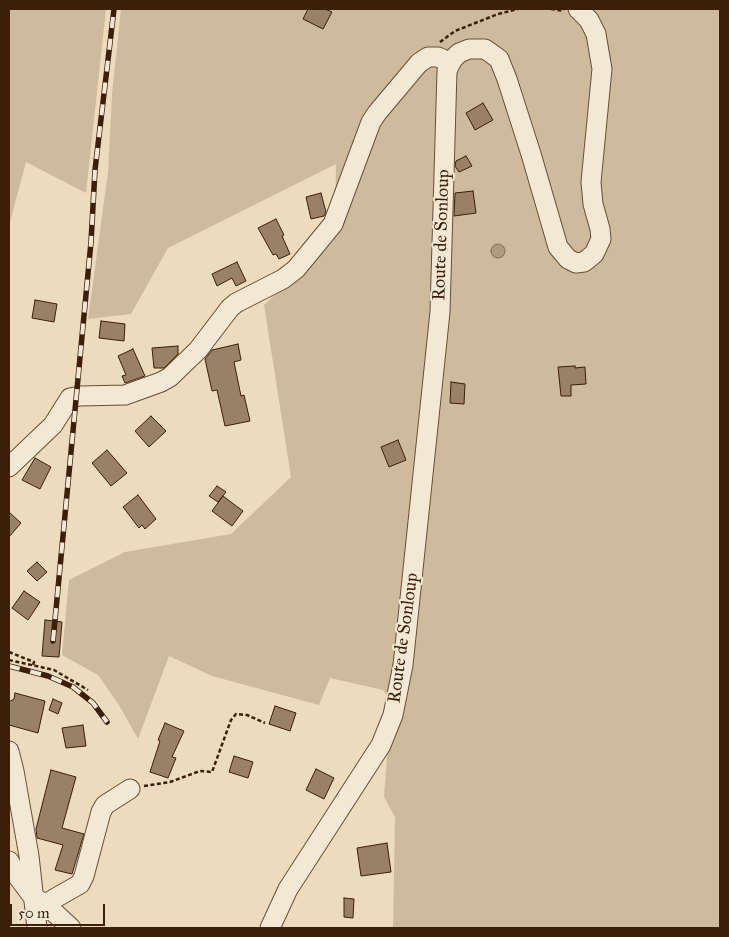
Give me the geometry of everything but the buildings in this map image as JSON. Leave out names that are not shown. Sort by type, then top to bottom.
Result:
[{"type":"street","points":[[9,467],[53,425],[70,398],[125,395],[161,382],[198,350],[236,302],[283,279],[296,269],[333,224],[371,122],[377,112],[419,63],[428,57],[438,57],[451,63],[459,53],[473,48],[490,52],[498,59],[507,78],[558,247],[568,259],[576,263],[584,262],[594,254],[601,239],[593,204],[591,182],[602,74],[601,58],[596,34],[588,20],[578,9]]},
{"type":"street","name":"Route de Sonloup","points":[[270,928],[288,889],[381,744],[393,715],[403,665],[440,312],[446,78],[451,63]]},
{"type":"street","points":[[9,751],[39,901],[37,928]]},
{"type":"street","points":[[39,901],[80,884],[105,804],[130,789]]},
{"type":"street","points":[[9,861],[18,877],[39,901],[72,928]]},
{"type":"path","points":[[428,57],[440,42],[455,31],[498,14],[518,9]]},
{"type":"path","points":[[9,652],[34,662],[33,665]]},
{"type":"path","points":[[9,660],[54,670],[88,690]]},
{"type":"path","points":[[130,789],[170,782],[200,771],[212,772],[231,720],[236,714],[247,715],[264,723]]},
{"type":"shaded area","points":[[9,9],[106,9],[86,193],[26,162],[9,226]]},
{"type":"shaded area","points":[[121,9],[720,9],[720,928],[393,928],[395,817],[384,797],[391,703],[383,690],[330,678],[319,705],[212,676],[169,656],[138,739],[119,705],[98,675],[62,655],[69,580],[125,552],[231,534],[291,477],[264,305],[335,238],[336,164],[168,248],[131,314],[88,319],[108,172],[112,94]]},
{"type":"shaded area","points":[[495,244],[501,244],[505,251],[501,258],[495,258],[491,254],[491,248]]},
{"type":"railway","points":[[53,641],[91,242],[95,170],[114,9]]},
{"type":"railway","points":[[9,666],[48,676],[73,687],[93,703],[107,722]]}]
